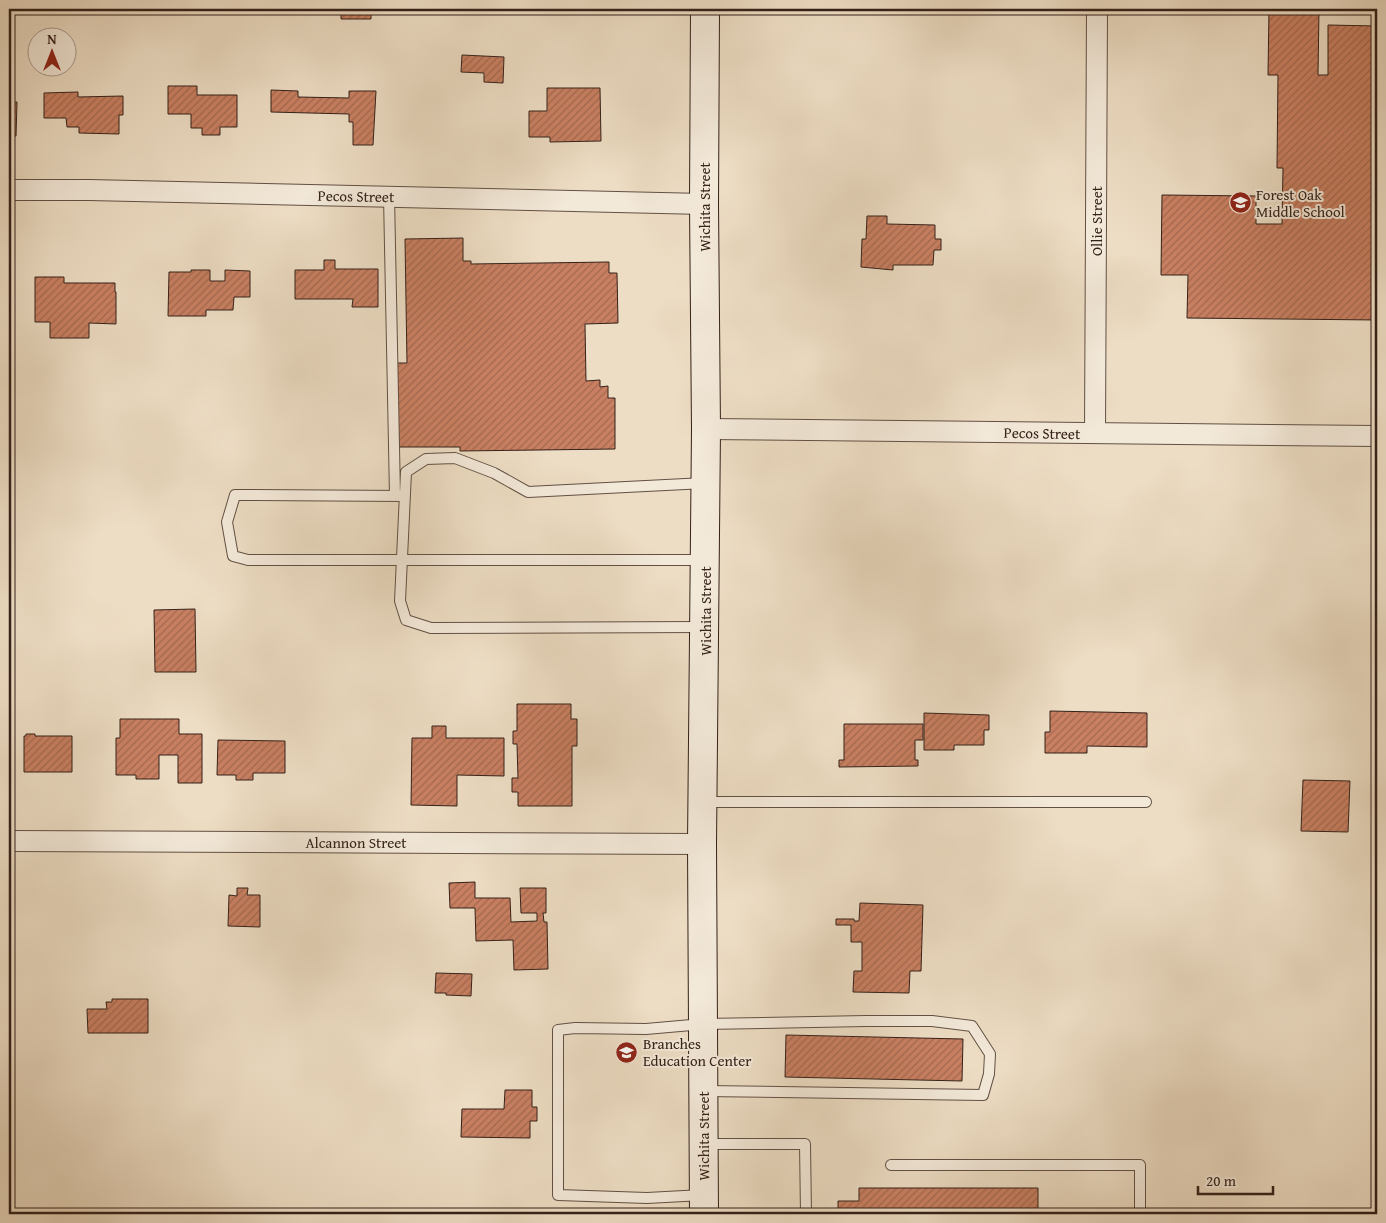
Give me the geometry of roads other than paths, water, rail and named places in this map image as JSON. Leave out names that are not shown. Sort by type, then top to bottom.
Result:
[{"type":"main road","name":"Wichita Street","points":[[704,1205],[702,844],[706,483],[705,9]]},
{"type":"street","name":"Ollie Street","points":[[1095,433],[1097,9]]},
{"type":"street","name":"Pecos Street","points":[[9,190],[389,196],[704,204]]},
{"type":"street","name":"Pecos Street","points":[[706,429],[1377,436]]},
{"type":"street","name":"Alcannon Street","points":[[9,841],[702,844]]},
{"type":"lane","points":[[389,196],[402,560],[400,601],[406,620],[431,628],[705,627]]},
{"type":"lane","points":[[400,496],[406,472],[426,459],[455,458],[494,473],[528,492],[706,483]]},
{"type":"lane","points":[[400,496],[236,495],[227,522],[233,556],[248,560],[705,560]]},
{"type":"lane","points":[[703,802],[1146,802]]},
{"type":"lane","points":[[703,1091],[983,1095],[989,1074],[990,1054],[972,1026],[932,1021],[703,1024],[646,1028],[576,1028],[558,1030],[558,1195],[647,1198],[704,1205]]},
{"type":"lane","points":[[703,1144],[805,1144],[806,1214]]},
{"type":"lane","points":[[891,1165],[1140,1164],[1140,1214]]},
{"type":"place","name":"Forest Oak Middle School","points":[[1240,203]]},
{"type":"place","name":"Branches Education Center","points":[[627,1052]]}]
